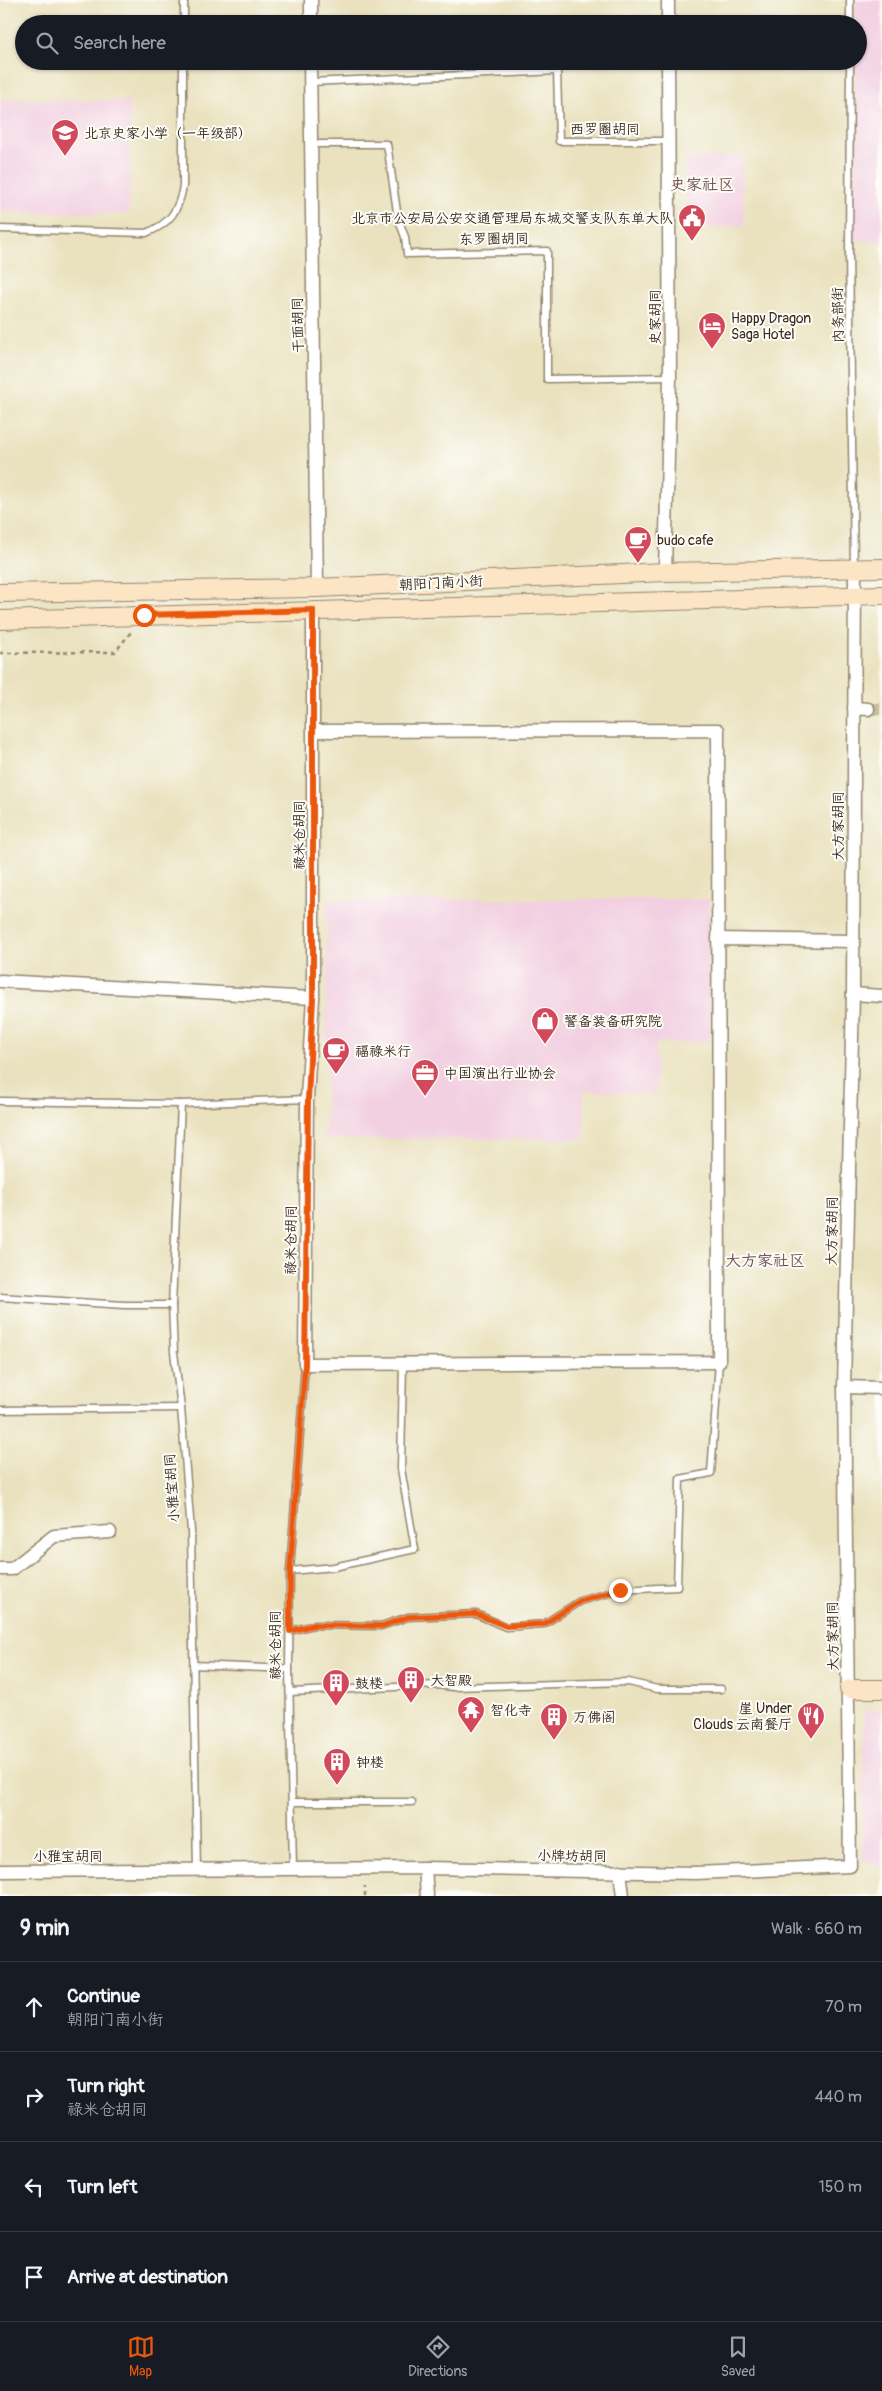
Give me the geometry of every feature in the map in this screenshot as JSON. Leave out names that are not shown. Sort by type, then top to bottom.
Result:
[{"type":"main road","name":"朝阳门南小街","points":[[0,593],[317,588],[664,572],[882,568]]},
{"type":"main road","name":"朝阳门南小街","points":[[0,620],[882,595]]},
{"type":"main road","points":[[849,1689],[882,1689]]},
{"type":"street","points":[[311,0],[311,15]]},
{"type":"street","points":[[668,0],[668,15]]},
{"type":"street","name":"干面胡同","points":[[310,70],[317,588]]},
{"type":"street","name":"史家胡同","points":[[664,572],[670,377],[668,70]]},
{"type":"street","name":"大方家胡同","points":[[850,1866],[844,1387],[853,994],[854,569]]},
{"type":"street","name":"禄米仓胡同","points":[[305,1364],[308,1100],[313,998],[313,610]]},
{"type":"street","points":[[854,708],[868,709]]},
{"type":"street","points":[[305,1364],[719,1362],[718,730],[314,731]]},
{"type":"street","points":[[718,939],[852,941]]},
{"type":"street","points":[[0,981],[313,998]]},
{"type":"street","points":[[853,994],[882,996]]},
{"type":"street","points":[[844,1387],[882,1388]]},
{"type":"street","points":[[0,1569],[12,1569],[54,1536],[110,1532]]},
{"type":"street","name":"小牌坊胡同","points":[[294,1871],[425,1868],[696,1873],[850,1866]]},
{"type":"street","points":[[425,1868],[427,1896]]},
{"type":"street","name":"小雅宝胡同","points":[[0,1871],[294,1871]]},
{"type":"street","points":[[620,1871],[623,1896]]},
{"type":"lane","points":[[184,0],[184,15]]},
{"type":"lane","points":[[850,0],[850,15]]},
{"type":"lane","points":[[0,229],[140,233],[160,228],[172,217],[180,202],[182,186],[183,70]]},
{"type":"lane","name":"内务部街","points":[[850,70],[849,254],[854,569]]},
{"type":"lane","name":"西罗圈胡同","points":[[310,82],[557,71],[559,141],[669,141]]},
{"type":"lane","name":"东罗圈胡同","points":[[311,144],[387,144],[398,218],[405,236],[408,254],[547,250],[547,379],[670,377]]},
{"type":"lane","points":[[0,1101],[181,1104],[308,1100]]},
{"type":"lane","name":"小雅宝胡同","points":[[181,1104],[172,1305],[174,1352],[181,1408],[191,1531],[197,1870]]},
{"type":"lane","points":[[0,1297],[124,1306],[172,1305]]},
{"type":"lane","points":[[290,1631],[314,1625],[382,1626],[408,1617],[476,1614],[506,1626],[544,1624],[580,1601],[620,1590],[677,1587],[680,1479],[711,1473],[719,1362]]},
{"type":"lane","points":[[290,1571],[334,1567],[415,1549],[401,1469],[403,1363]]},
{"type":"lane","name":"禄米仓胡同","points":[[294,1871],[290,1692],[290,1571],[305,1364]]},
{"type":"lane","points":[[0,1410],[181,1408]]},
{"type":"lane","points":[[193,1666],[290,1669]]},
{"type":"lane","points":[[290,1692],[436,1685],[453,1687],[629,1682],[657,1690],[721,1689]]},
{"type":"lane","points":[[292,1802],[412,1802]]},
{"type":"path","points":[[0,653],[116,652],[144,615]]},
{"type":"path","points":[[365,1886],[365,1896]]},
{"type":"shaded area","points":[[855,0],[882,0],[882,241],[853,240],[855,70],[867,70],[867,15],[855,15]]},
{"type":"shaded area","name":"北京史家小学（一年级部）","points":[[0,99],[130,101],[129,214],[0,212]]},
{"type":"shaded area","points":[[742,156],[744,226],[687,228],[685,158]]},
{"type":"shaded area","points":[[709,899],[710,1042],[656,1043],[656,1094],[584,1091],[584,1139],[324,1139],[326,1113],[327,900]]},
{"type":"shaded area","points":[[864,1710],[882,1710],[882,1867],[862,1859]]},
{"type":"tunnel","points":[[868,709],[882,709]]},
{"type":"place","name":"北京史家小学（一年级部）","points":[[65,157]]},
{"type":"place","name":"北京市公安局公安交通管理局东城交警支队东单大队","points":[[692,242]]},
{"type":"place","name":"Happy Dragon Saga Hotel","points":[[712,350]]},
{"type":"place","name":"budo cafe","points":[[638,564]]},
{"type":"place","name":"警备装备研究院","points":[[545,1045]]},
{"type":"place","name":"福禄米行","points":[[336,1075]]},
{"type":"place","name":"中国演出行业协会","points":[[425,1097]]},
{"type":"place","name":"大智殿","points":[[411,1704]]},
{"type":"place","name":"鼓楼","points":[[336,1707]]},
{"type":"place","name":"智化寺","points":[[471,1734]]},
{"type":"place","name":"崖 Under Clouds 云南餐厅","points":[[811,1740]]},
{"type":"place","name":"万佛阁","points":[[554,1741]]},
{"type":"place","name":"钟楼","points":[[337,1786]]},
{"type":"district","name":"史家社区","points":[[702,185]]},
{"type":"district","name":"大方家社区","points":[[765,1261]]},
{"type":"route","points":[[144,615],[313,610],[313,998],[308,1100],[305,1364],[290,1571],[290,1631],[314,1625],[382,1626],[408,1617],[476,1614],[506,1626],[544,1624],[580,1601],[620,1590]]}]
